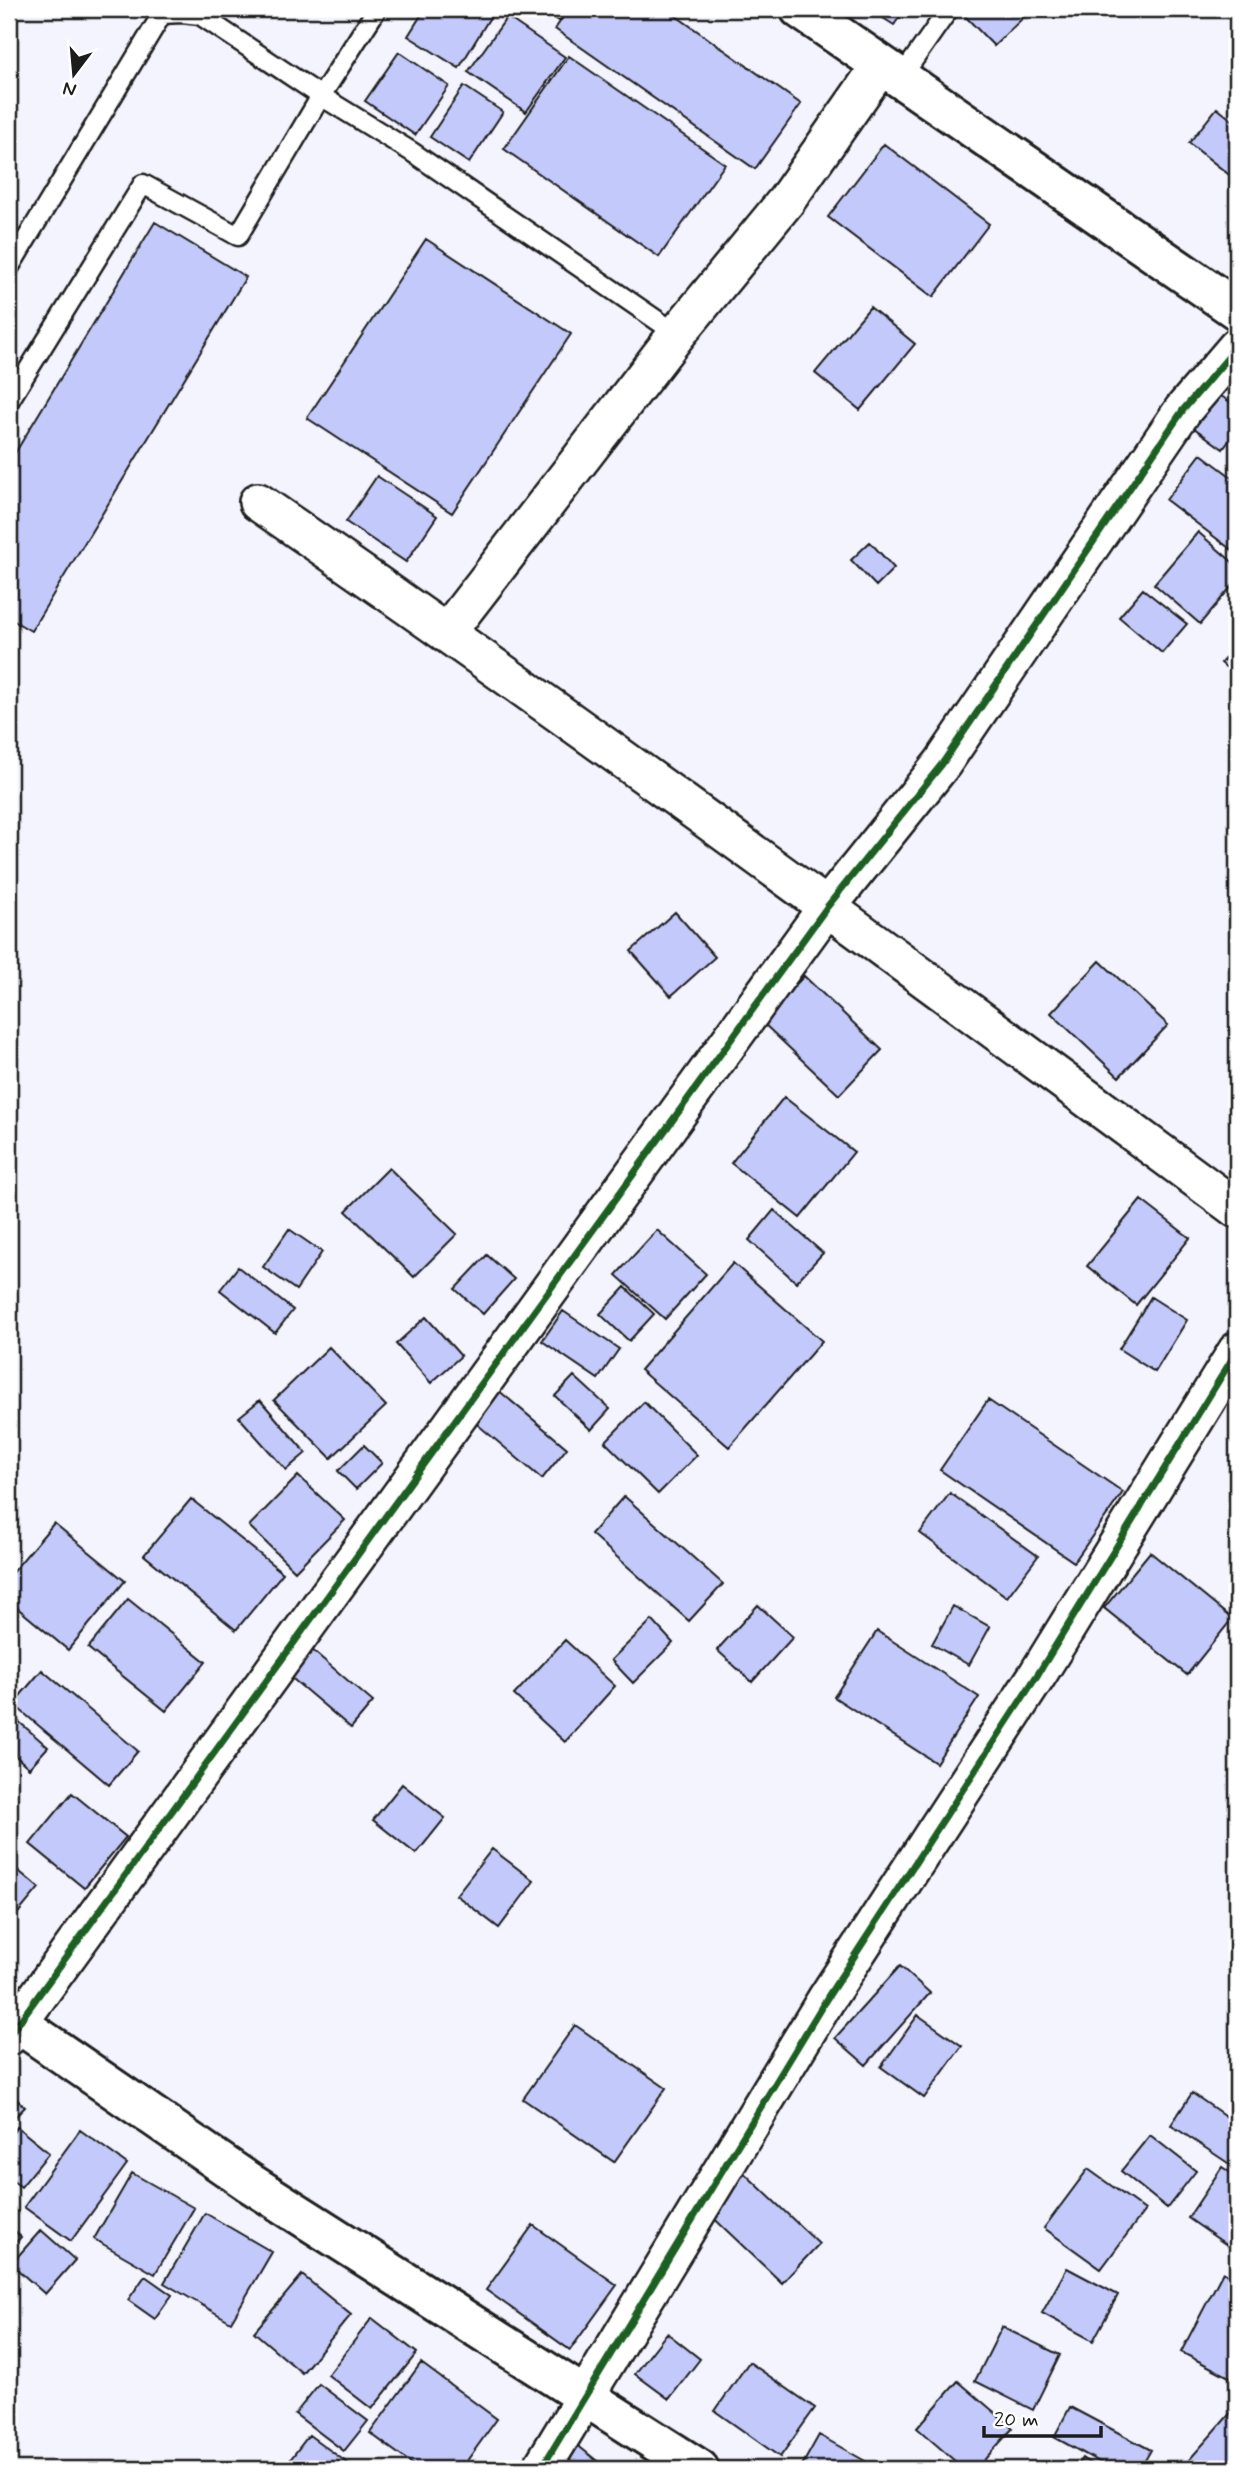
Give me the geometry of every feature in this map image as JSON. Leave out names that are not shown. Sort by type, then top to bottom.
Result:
[{"type":"street","points":[[821,15],[890,72],[1237,310]]},
{"type":"street","points":[[447,632],[677,334],[890,72]]},
{"type":"street","points":[[699,2469],[250,2183],[12,2026],[827,907],[942,764],[1183,410],[1237,347]]},
{"type":"street","points":[[258,502],[447,632],[1237,1209]]},
{"type":"street","points":[[541,2469],[827,1998],[1038,1674],[1237,1352]]},
{"type":"lane","points":[[9,401],[143,184],[238,236],[321,96],[377,9]]},
{"type":"lane","points":[[890,72],[949,9]]},
{"type":"lane","points":[[9,268],[162,14],[182,13],[201,15],[321,96],[412,152],[677,334]]},
{"type":"building","points":[[425,9],[495,9],[459,68],[408,36]]},
{"type":"building","points":[[541,9],[568,9],[559,21]]},
{"type":"building","points":[[569,9],[666,9],[801,104],[755,169],[555,29]]},
{"type":"building","points":[[869,9],[905,9],[894,25]]},
{"type":"building","points":[[967,9],[1032,9],[994,46],[962,13]]},
{"type":"building","points":[[1220,9],[1237,9],[1237,23]]},
{"type":"building","points":[[507,17],[565,57],[526,112],[468,72]]},
{"type":"building","points":[[399,52],[449,86],[415,135],[365,101]]},
{"type":"building","points":[[569,56],[725,164],[659,257],[504,149]]},
{"type":"building","points":[[464,86],[503,112],[469,163],[430,137]]},
{"type":"building","points":[[1217,108],[1237,124],[1237,171],[1232,177],[1189,143]]},
{"type":"building","points":[[884,144],[989,224],[933,297],[828,217]]},
{"type":"building","points":[[155,222],[246,277],[31,631],[9,618],[9,463]]},
{"type":"building","points":[[426,239],[571,334],[452,513],[307,418]]},
{"type":"building","points":[[870,307],[915,344],[860,410],[815,373]]},
{"type":"building","points":[[1214,391],[1237,407],[1237,430],[1223,449],[1190,425]]},
{"type":"building","points":[[1201,454],[1237,481],[1237,554],[1166,500]]},
{"type":"building","points":[[377,476],[437,516],[406,562],[346,522]]},
{"type":"building","points":[[1198,532],[1237,566],[1237,580],[1200,624],[1154,584]]},
{"type":"building","points":[[870,542],[894,568],[876,586],[851,560]]},
{"type":"building","points":[[1143,589],[1187,624],[1162,653],[1119,617]]},
{"type":"building","points":[[1237,644],[1237,677],[1221,663]]},
{"type":"building","points":[[675,912],[715,957],[671,996],[631,951]]},
{"type":"building","points":[[1100,961],[1168,1025],[1119,1077],[1051,1013]]},
{"type":"building","points":[[804,976],[882,1050],[839,1095],[761,1021]]},
{"type":"building","points":[[784,1097],[854,1152],[800,1218],[731,1163]]},
{"type":"building","points":[[389,1168],[457,1234],[414,1277],[346,1211]]},
{"type":"building","points":[[1141,1200],[1190,1238],[1136,1305],[1087,1266]]},
{"type":"building","points":[[774,1210],[823,1253],[796,1282],[749,1240]]},
{"type":"building","points":[[289,1229],[322,1252],[296,1290],[263,1267]]},
{"type":"building","points":[[657,1230],[706,1274],[665,1319],[616,1275]]},
{"type":"building","points":[[487,1255],[514,1279],[483,1314],[455,1289]]},
{"type":"building","points":[[733,1263],[822,1341],[729,1447],[640,1370]]},
{"type":"building","points":[[238,1267],[293,1310],[275,1333],[220,1290]]},
{"type":"building","points":[[625,1287],[654,1314],[629,1341],[600,1314]]},
{"type":"building","points":[[1151,1297],[1187,1320],[1155,1372],[1119,1349]]},
{"type":"building","points":[[563,1311],[619,1349],[598,1379],[542,1341]]},
{"type":"building","points":[[426,1317],[461,1356],[431,1383],[396,1344]]},
{"type":"building","points":[[329,1347],[386,1406],[331,1458],[274,1400]]},
{"type":"building","points":[[574,1376],[610,1409],[591,1430],[555,1396]]},
{"type":"building","points":[[491,1384],[567,1448],[542,1479],[465,1414]]},
{"type":"building","points":[[260,1400],[306,1453],[286,1470],[239,1417]]},
{"type":"building","points":[[988,1400],[1123,1492],[1074,1562],[940,1470]]},
{"type":"building","points":[[644,1402],[697,1455],[658,1494],[605,1442]]},
{"type":"building","points":[[364,1445],[382,1463],[356,1489],[338,1471]]},
{"type":"building","points":[[298,1476],[345,1520],[295,1571],[249,1526]]},
{"type":"building","points":[[950,1493],[1038,1556],[1007,1597],[920,1533]]},
{"type":"building","points":[[624,1496],[723,1584],[689,1621],[591,1534]]},
{"type":"building","points":[[191,1499],[283,1573],[236,1630],[144,1555]]},
{"type":"building","points":[[54,1523],[125,1581],[68,1650],[9,1601],[9,1576]]},
{"type":"building","points":[[1150,1552],[1232,1619],[1187,1675],[1104,1608]]},
{"type":"building","points":[[128,1599],[206,1662],[166,1711],[88,1648]]},
{"type":"building","points":[[758,1605],[793,1637],[752,1682],[717,1650]]},
{"type":"building","points":[[953,1606],[990,1627],[969,1665],[932,1644]]},
{"type":"building","points":[[652,1620],[673,1643],[633,1683],[611,1660]]},
{"type":"building","points":[[877,1631],[979,1697],[936,1763],[834,1697]]},
{"type":"building","points":[[565,1640],[615,1686],[565,1742],[514,1695]]},
{"type":"building","points":[[304,1643],[373,1702],[351,1728],[281,1669]]},
{"type":"building","points":[[42,1670],[138,1751],[109,1785],[13,1704]]},
{"type":"building","points":[[9,1713],[48,1747],[29,1768],[9,1750]]},
{"type":"building","points":[[402,1784],[445,1818],[416,1854],[373,1820]]},
{"type":"building","points":[[72,1793],[126,1837],[84,1888],[30,1844]]},
{"type":"building","points":[[492,1849],[534,1881],[499,1928],[456,1895]]},
{"type":"building","points":[[9,1863],[39,1888],[9,1924]]},
{"type":"building","points":[[900,1966],[930,1993],[866,2065],[835,2038]]},
{"type":"building","points":[[918,2015],[962,2046],[924,2098],[881,2067]]},
{"type":"building","points":[[575,2025],[666,2088],[614,2162],[523,2099]]},
{"type":"building","points":[[9,2092],[25,2107],[9,2123]]},
{"type":"building","points":[[1192,2093],[1237,2124],[1237,2169],[1171,2125]]},
{"type":"building","points":[[17,2127],[49,2153],[21,2187],[9,2178],[9,2138]]},
{"type":"building","points":[[80,2130],[127,2164],[71,2241],[24,2207]]},
{"type":"building","points":[[1150,2135],[1196,2171],[1167,2208],[1121,2171]]},
{"type":"building","points":[[1222,2167],[1237,2177],[1237,2252],[1188,2218]]},
{"type":"building","points":[[740,2169],[819,2244],[782,2283],[703,2208]]},
{"type":"building","points":[[1088,2169],[1145,2210],[1101,2269],[1044,2228]]},
{"type":"building","points":[[132,2173],[194,2208],[155,2274],[94,2239]]},
{"type":"building","points":[[205,2213],[272,2252],[231,2322],[164,2283]]},
{"type":"building","points":[[9,2225],[21,2237],[9,2250]]},
{"type":"building","points":[[533,2225],[617,2285],[570,2350],[486,2290]]},
{"type":"building","points":[[41,2230],[75,2260],[45,2294],[11,2264]]},
{"type":"building","points":[[1067,2268],[1118,2295],[1093,2341],[1042,2313]]},
{"type":"building","points":[[1223,2272],[1237,2280],[1237,2381],[1181,2352]]},
{"type":"building","points":[[302,2275],[351,2315],[302,2373],[254,2332]]},
{"type":"building","points":[[145,2276],[172,2295],[155,2319],[128,2300]]},
{"type":"building","points":[[372,2318],[417,2353],[372,2409],[328,2375]]},
{"type":"building","points":[[1002,2327],[1060,2355],[1033,2410],[975,2381]]},
{"type":"building","points":[[667,2333],[700,2359],[669,2399],[635,2374]]},
{"type":"building","points":[[749,2362],[815,2408],[780,2457],[715,2411]]},
{"type":"building","points":[[421,2363],[497,2419],[461,2469],[419,2469],[370,2433]]},
{"type":"building","points":[[958,2381],[1013,2428],[976,2469],[964,2469],[917,2428]]},
{"type":"building","points":[[319,2384],[368,2421],[344,2451],[295,2414]]},
{"type":"building","points":[[1070,2407],[1151,2450],[1140,2469],[1112,2469],[1054,2437]]},
{"type":"building","points":[[1235,2408],[1237,2469],[1181,2469]]},
{"type":"building","points":[[309,2435],[353,2467],[283,2469]]},
{"type":"building","points":[[819,2435],[874,2466],[872,2469],[800,2469]]},
{"type":"building","points":[[576,2444],[607,2469],[556,2469]]},
{"type":"building","points":[[1082,2458],[1098,2469],[1075,2469]]},
{"type":"cycle path","points":[[9,2036],[827,907],[942,764],[1183,410],[1237,347]]},
{"type":"cycle path","points":[[541,2469],[827,1998],[1038,1674],[1237,1351]]}]
